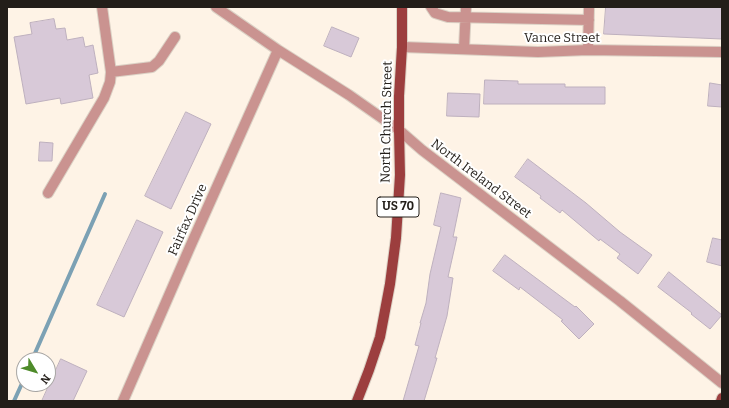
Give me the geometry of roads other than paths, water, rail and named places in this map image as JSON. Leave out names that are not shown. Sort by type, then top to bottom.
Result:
[{"type":"main road","name":"North Church Street","points":[[357,401],[380,337],[390,284],[396,238],[400,175],[399,96],[402,47],[402,7]]},
{"type":"street","points":[[48,193],[104,98],[110,82],[102,7]]},
{"type":"street","name":"North Ireland Street","points":[[216,7],[399,130],[422,150],[620,300],[722,383]]},
{"type":"street","points":[[431,7],[435,13],[448,17],[466,12],[589,20]]},
{"type":"street","points":[[588,50],[589,7]]},
{"type":"street","points":[[464,49],[466,12]]},
{"type":"street","points":[[110,72],[152,67],[159,61],[176,37]]},
{"type":"street","name":"Vance Street","points":[[402,47],[538,52],[588,50],[722,52]]},
{"type":"street","name":"Fairfax Drive","points":[[123,401],[278,50]]},
{"type":"waterway","points":[[36,352],[105,194]]},
{"type":"waterway","points":[[14,401],[18,392]]}]
